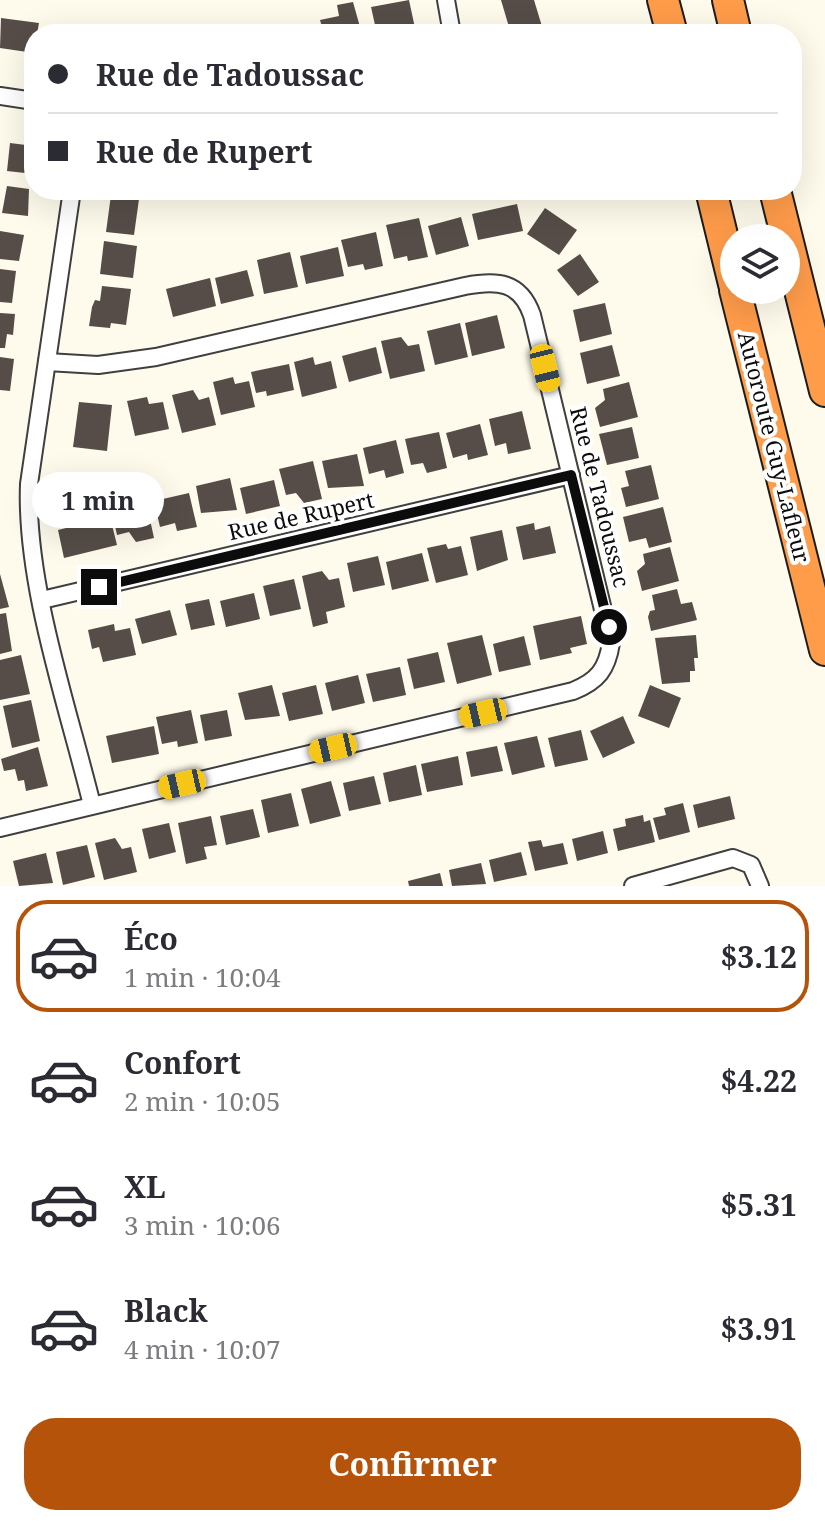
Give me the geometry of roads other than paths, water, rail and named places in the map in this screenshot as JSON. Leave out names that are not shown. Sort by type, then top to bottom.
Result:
[{"type":"highway","points":[[663,0],[669,24]]},
{"type":"highway","points":[[728,0],[734,24]]},
{"type":"highway","name":"Autoroute Guy-Lafleur","points":[[713,200],[720,226]]},
{"type":"highway","points":[[777,200],[825,391]]},
{"type":"highway","name":"Autoroute Guy-Lafleur","points":[[739,304],[825,650]]},
{"type":"street","points":[[446,0],[450,24]]},
{"type":"street","points":[[0,96],[24,100]]},
{"type":"street","points":[[71,200],[28,507],[31,553],[92,805]]},
{"type":"street","name":"Rue de Tadoussac","points":[[0,828],[573,691],[597,679],[609,656],[609,627],[528,305],[512,286],[499,282],[465,286],[156,357],[98,365],[47,362]]},
{"type":"street","name":"Rue de Rupert","points":[[42,600],[571,475]]},
{"type":"street","points":[[633,886],[733,858],[751,865],[760,886]]}]
